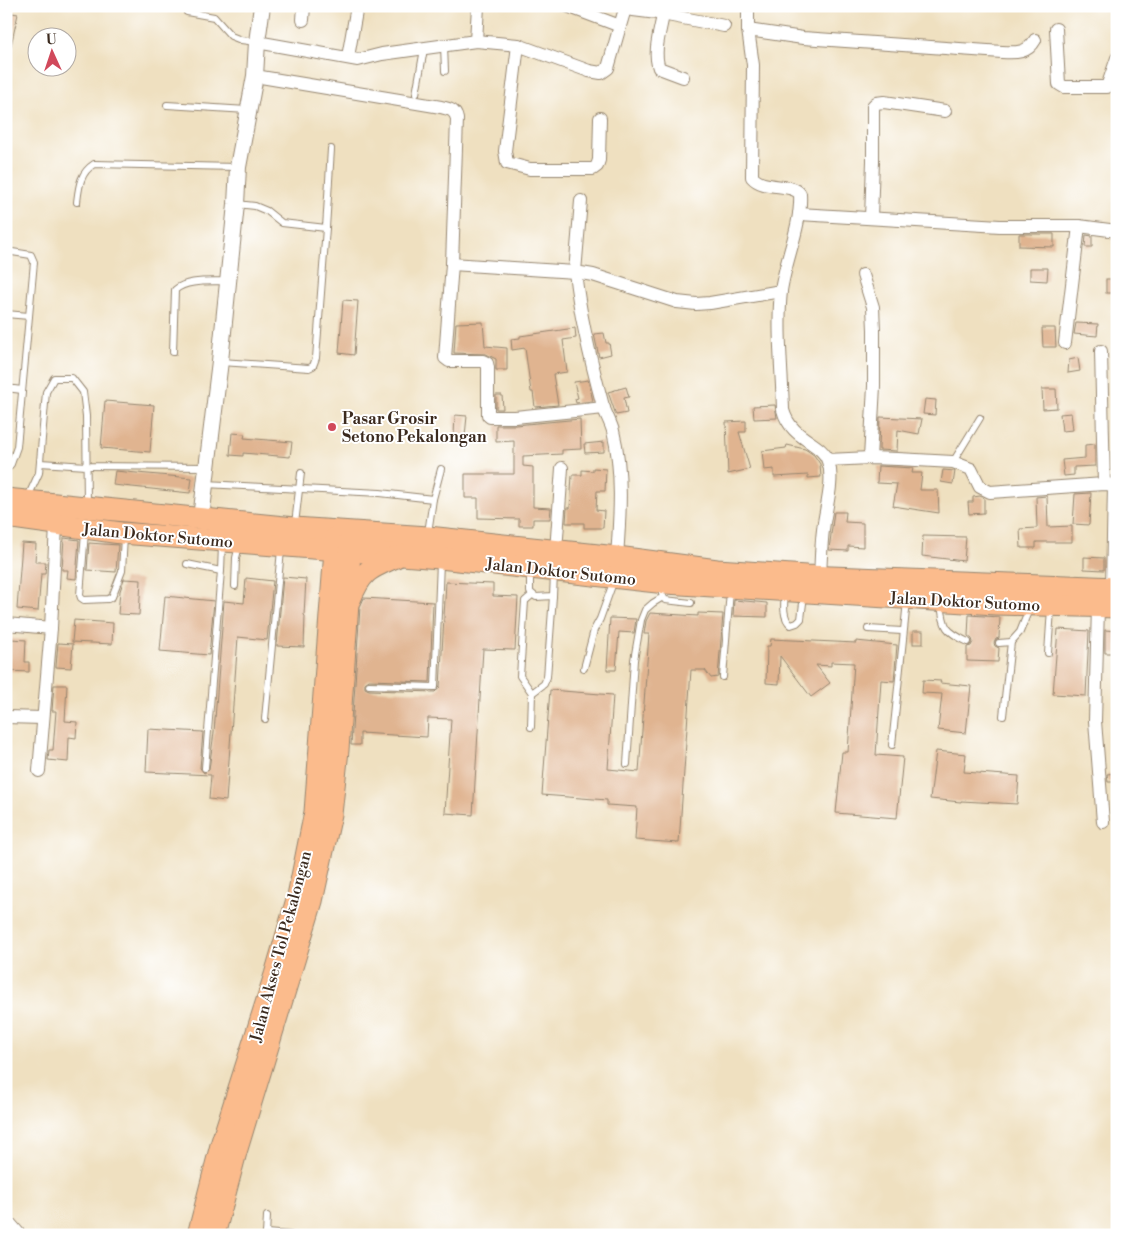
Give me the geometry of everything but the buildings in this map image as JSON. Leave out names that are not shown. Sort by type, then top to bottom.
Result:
[{"type":"highway","name":"Jalan Doktor Sutomo","points":[[15,509],[87,507],[201,518],[290,540]]},
{"type":"highway","name":"Jalan Doktor Sutomo","points":[[15,509],[87,536],[122,539],[230,542],[342,541],[428,537],[555,560],[616,567],[666,581],[731,587],[800,582],[1036,597],[1111,597]]},
{"type":"highway","points":[[290,540],[316,560],[340,602],[371,567],[399,556]]},
{"type":"highway","name":"Jalan Doktor Sutomo","points":[[342,541],[399,556],[440,558],[530,568],[555,560]]},
{"type":"highway","name":"Jalan Akses Tol Pekalongan","points":[[214,1235],[236,1152],[307,918],[331,814],[335,777],[342,541]]},
{"type":"highway","name":"Jalan Doktor Sutomo","points":[[666,581],[717,570],[907,599],[939,591]]},
{"type":"highway","name":"Jalan Akses Tol Pekalongan","points":[[198,1235],[221,1144],[275,975],[300,887],[315,812],[340,602]]},
{"type":"street","points":[[201,518],[220,362],[238,167],[254,76],[256,42],[262,6]]},
{"type":"street","points":[[303,20],[304,6]]},
{"type":"street","points":[[348,57],[357,6]]},
{"type":"street","points":[[476,41],[478,6]]},
{"type":"street","points":[[567,6],[620,26]]},
{"type":"street","points":[[748,6],[748,30],[753,65],[752,177],[756,182],[764,185],[798,191],[800,196],[798,214],[781,291],[781,345],[785,415],[792,428],[828,460],[829,490],[823,528],[800,582]]},
{"type":"street","points":[[256,42],[358,60],[476,41],[518,46],[589,71],[601,73],[608,68],[625,8],[661,12],[724,26]]},
{"type":"street","points":[[661,12],[656,55],[657,63],[659,68],[684,78]]},
{"type":"street","points":[[1056,29],[1059,84],[1064,87],[1107,87],[1117,58]]},
{"type":"street","points":[[748,30],[803,38],[1002,52],[1026,51],[1035,40]]},
{"type":"street","points":[[518,46],[505,151],[507,163],[530,168],[593,169],[597,166],[599,160],[600,118]]},
{"type":"street","points":[[254,76],[441,107],[456,112],[458,119],[452,264],[445,358],[449,361],[483,361],[487,363],[487,409],[490,417],[515,417],[604,408]]},
{"type":"street","points":[[870,218],[873,106],[876,103],[884,102],[946,111]]},
{"type":"street","points":[[581,201],[575,272],[579,307],[604,408],[613,431],[619,494],[616,567]]},
{"type":"street","points":[[798,214],[1000,226],[1079,226],[1117,231]]},
{"type":"street","points":[[1065,344],[1079,226]]},
{"type":"street","points":[[452,264],[575,272],[593,275],[678,302],[696,304],[781,291]]},
{"type":"street","points":[[863,275],[873,307],[874,330],[874,386],[870,458]]},
{"type":"street","points":[[1101,351],[1112,485],[1111,597],[1095,721],[1102,822]]},
{"type":"street","points":[[828,460],[870,458],[953,462],[971,469],[980,488],[990,492],[1112,485]]},
{"type":"street","points":[[555,560],[562,468]]},
{"type":"street","points":[[39,771],[51,628],[56,525]]},
{"type":"street","points":[[6,624],[51,628]]},
{"type":"street","points":[[6,717],[43,718]]},
{"type":"street","points":[[6,1219],[20,1235]]},
{"type":"lane","points":[[187,12],[214,17],[231,36],[256,42]]},
{"type":"lane","points":[[444,45],[445,71]]},
{"type":"lane","points":[[416,94],[424,48]]},
{"type":"lane","points":[[167,105],[247,110]]},
{"type":"lane","points":[[220,362],[309,368],[313,366],[316,358],[331,149]]},
{"type":"lane","points":[[77,202],[80,180],[86,170],[94,164],[238,167]]},
{"type":"lane","points":[[236,204],[255,206],[267,210],[282,223],[326,228]]},
{"type":"lane","points":[[6,251],[28,254],[33,259],[17,447],[11,464],[6,470]]},
{"type":"lane","points":[[173,352],[175,290],[180,285],[188,283],[228,281]]},
{"type":"lane","points":[[6,314],[29,316]]},
{"type":"lane","points":[[15,509],[37,481],[46,392],[54,378],[72,378],[83,392],[86,416],[87,507]]},
{"type":"lane","points":[[6,388],[22,390]]},
{"type":"lane","points":[[953,462],[980,418]]},
{"type":"lane","points":[[40,463],[87,466],[207,467]]},
{"type":"lane","points":[[428,537],[433,500],[441,469]]},
{"type":"lane","points":[[265,719],[301,473]]},
{"type":"lane","points":[[205,484],[380,493],[433,500]]},
{"type":"lane","points":[[87,536],[80,595],[84,600],[108,599],[112,597],[122,571],[122,539]]},
{"type":"lane","points":[[205,768],[221,570],[230,542]]},
{"type":"lane","points":[[230,542],[236,558],[236,586]]},
{"type":"lane","points":[[369,685],[434,687],[440,558]]},
{"type":"lane","points":[[532,693],[544,684],[547,677],[555,560]]},
{"type":"lane","points":[[187,564],[221,570]]},
{"type":"lane","points":[[584,668],[594,630],[600,619],[616,567]]},
{"type":"lane","points":[[530,568],[530,592],[532,595]]},
{"type":"lane","points":[[666,581],[665,600],[691,603]]},
{"type":"lane","points":[[627,764],[634,660],[641,620],[645,610],[652,603],[666,581]]},
{"type":"lane","points":[[723,677],[731,587]]},
{"type":"lane","points":[[939,591],[943,624],[950,634],[968,642]]},
{"type":"lane","points":[[532,595],[536,597],[553,596]]},
{"type":"lane","points":[[531,727],[532,693],[520,676],[526,601],[532,595]]},
{"type":"lane","points":[[1003,716],[1011,642],[1020,632],[1036,597]]},
{"type":"lane","points":[[1036,597],[1048,653]]},
{"type":"lane","points":[[892,745],[902,631],[907,599]]},
{"type":"lane","points":[[868,629],[902,631]]},
{"type":"lane","points":[[999,643],[1011,642]]},
{"type":"lane","points":[[267,1216],[266,1234],[290,1235]]},
{"type":"place","name":"Pasar Grosir Setono Pekalongan","points":[[332,427]]}]
